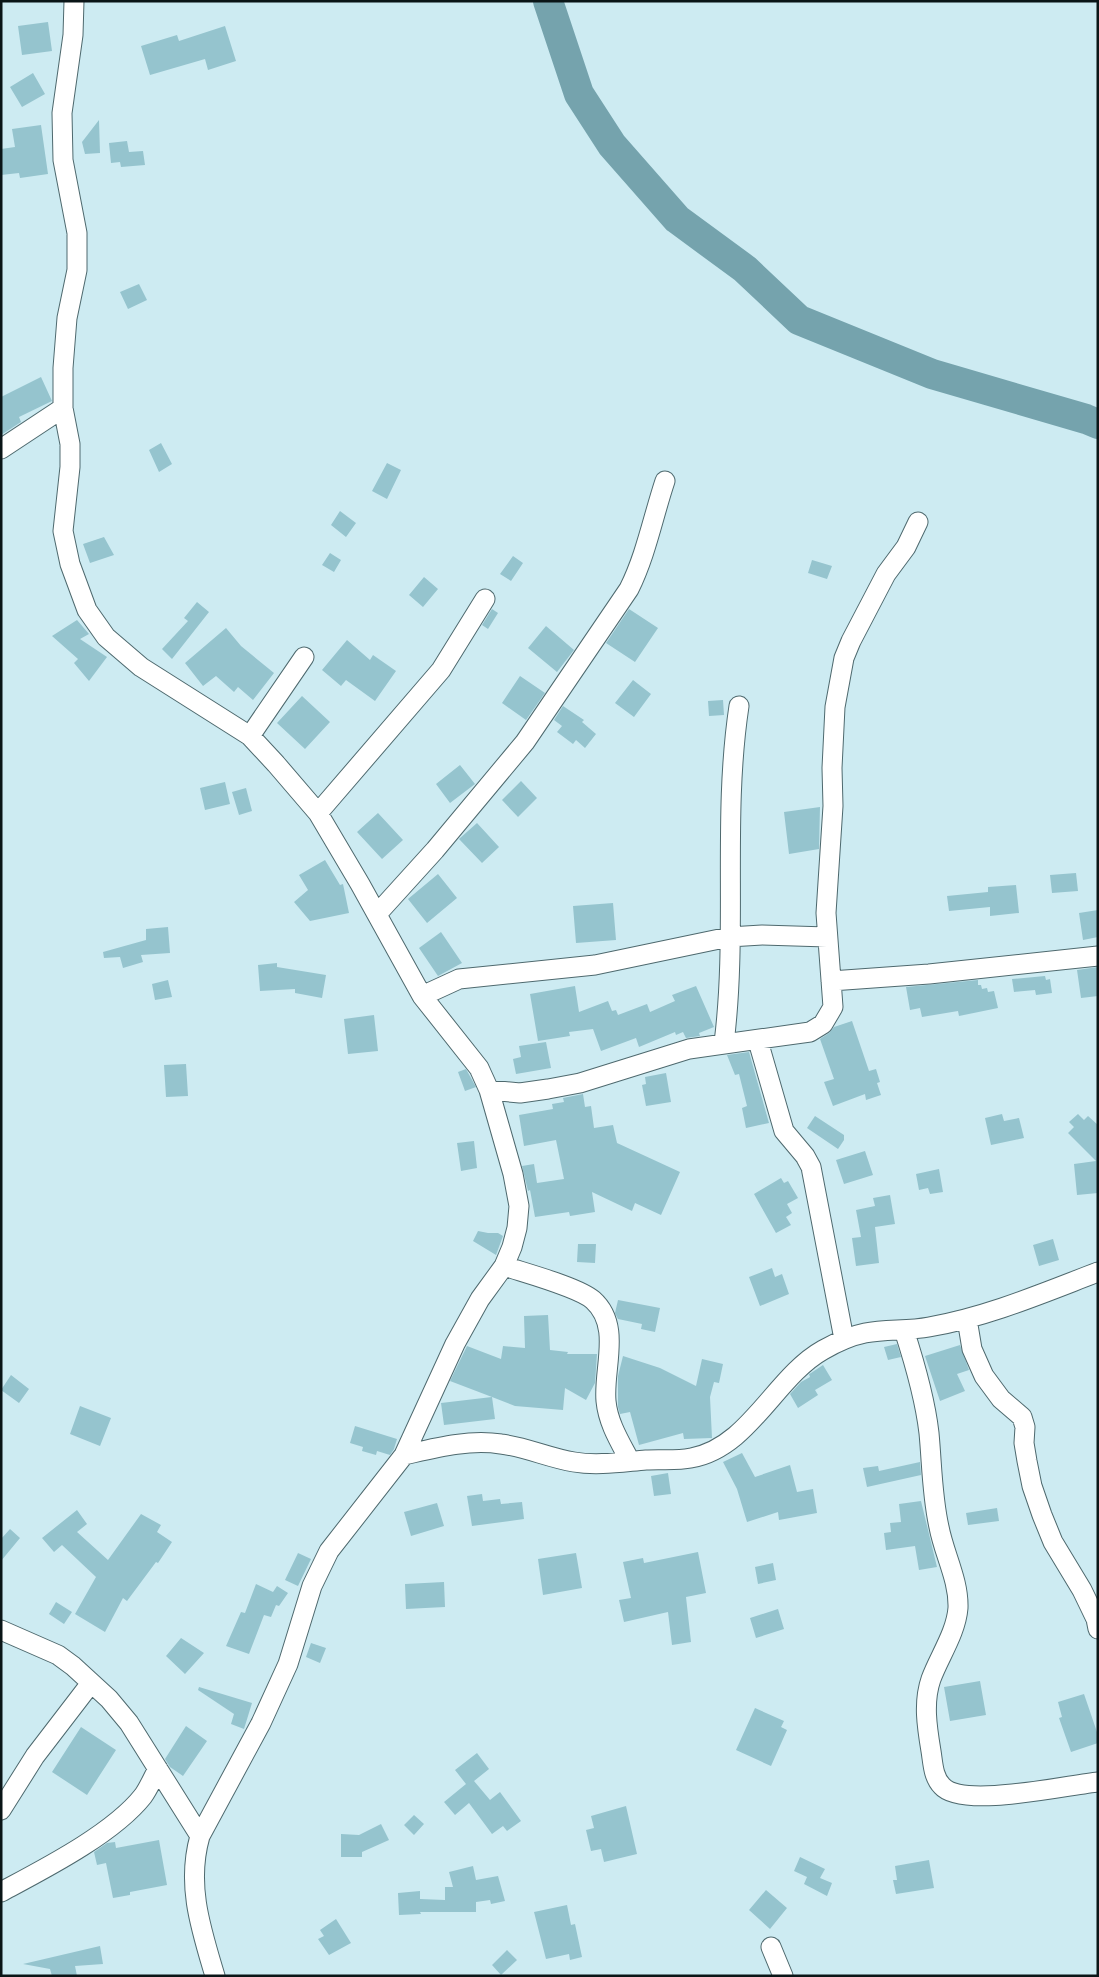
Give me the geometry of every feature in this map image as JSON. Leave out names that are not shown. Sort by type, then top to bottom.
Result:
[{"type":"street","points":[[74,1],[73,34],[62,113],[63,160],[77,233],[77,270],[67,318],[63,368],[63,408],[70,444],[70,467],[64,531],[70,564],[87,610],[106,637],[142,667],[250,736],[318,813],[422,996],[479,1068],[489,1090],[513,1174],[518,1206],[517,1228],[512,1248],[504,1266],[480,1299],[455,1344],[404,1455],[329,1551],[312,1586],[288,1664],[261,1724],[200,1836],[194,1856],[194,1884],[200,1926],[215,1976]]},
{"type":"street","points":[[1,450],[63,408]]},
{"type":"street","points":[[377,914],[435,850],[525,742],[629,589],[642,558],[653,516],[666,481]]},
{"type":"street","points":[[489,1090],[520,1092],[580,1083],[674,1053],[810,1032],[823,1024],[833,1007],[826,913],[832,824],[835,707],[844,658],[886,574],[906,547],[918,522]]},
{"type":"street","points":[[318,813],[436,676],[485,598]]},
{"type":"street","points":[[250,736],[304,658]]},
{"type":"street","points":[[724,1044],[729,1001],[731,784],[739,706]]},
{"type":"street","points":[[422,996],[458,979],[595,965],[729,937],[762,935],[827,938]]},
{"type":"street","points":[[831,981],[930,974],[1098,956]]},
{"type":"street","points":[[758,1040],[784,1131],[805,1156],[811,1167],[844,1339]]},
{"type":"street","points":[[504,1266],[572,1289],[592,1299],[605,1314],[610,1339],[606,1402],[612,1428],[630,1461]]},
{"type":"street","points":[[404,1455],[449,1445],[478,1442],[501,1444],[575,1463],[692,1458],[719,1448],[758,1413],[802,1364],[844,1339],[866,1332],[928,1328],[968,1318],[1029,1299],[1098,1272]]},
{"type":"street","points":[[968,1318],[972,1349],[981,1370],[1001,1399],[1022,1417],[1024,1422],[1024,1443],[1032,1486],[1042,1515],[1053,1542],[1082,1590],[1096,1620],[1098,1629]]},
{"type":"street","points":[[904,1330],[916,1367],[924,1402],[929,1435],[934,1504],[939,1530],[955,1582],[958,1609],[952,1631],[930,1681],[926,1703],[927,1726],[935,1775],[942,1788],[959,1794],[992,1796],[1098,1782]]},
{"type":"street","points":[[1,1630],[58,1655],[109,1699],[129,1723],[200,1836]]},
{"type":"street","points":[[1,1810],[35,1756],[92,1683]]},
{"type":"street","points":[[1,1892],[78,1848],[128,1812],[144,1794],[158,1769]]},
{"type":"street","points":[[771,1947],[783,1976]]},
{"type":"building","points":[[48,22],[52,51],[22,55],[18,26]]},
{"type":"building","points":[[225,26],[236,61],[208,70],[205,59],[150,75],[141,46],[177,35],[179,41]]},
{"type":"building","points":[[33,73],[45,94],[22,107],[10,87]]},
{"type":"building","points":[[99,120],[100,153],[85,154],[82,142]]},
{"type":"building","points":[[41,125],[48,174],[20,178],[19,173],[1,175],[1,149],[15,147],[12,129]]},
{"type":"building","points":[[127,141],[129,152],[143,151],[145,165],[121,167],[120,162],[111,163],[109,143]]},
{"type":"building","points":[[139,284],[147,300],[128,309],[120,292]]},
{"type":"building","points":[[41,377],[52,401],[19,417],[21,422],[1,435],[1,397]]},
{"type":"building","points":[[161,443],[172,464],[159,472],[149,450]]},
{"type":"building","points":[[387,463],[401,470],[387,499],[372,491]]},
{"type":"building","points":[[340,511],[356,523],[346,537],[331,525]]},
{"type":"building","points":[[104,537],[114,555],[90,563],[83,544]]},
{"type":"building","points":[[330,553],[341,560],[334,572],[322,565]]},
{"type":"building","points":[[513,556],[523,563],[511,581],[500,574]]},
{"type":"building","points":[[812,560],[832,566],[827,579],[808,573]]},
{"type":"building","points":[[424,577],[438,589],[423,607],[409,595]]},
{"type":"building","points":[[197,602],[209,612],[172,659],[162,649],[188,621],[184,618]]},
{"type":"building","points":[[492,609],[498,613],[488,629],[482,625]]},
{"type":"building","points":[[629,609],[658,628],[635,662],[606,643]]},
{"type":"building","points":[[77,620],[89,634],[80,639],[107,657],[89,681],[74,663],[78,659],[52,636]]},
{"type":"building","points":[[546,626],[574,650],[557,672],[528,648]]},
{"type":"building","points":[[226,628],[241,646],[274,673],[253,700],[238,687],[234,692],[216,676],[203,686],[185,663]]},
{"type":"building","points":[[347,640],[370,660],[373,655],[396,671],[375,701],[346,680],[341,686],[322,670]]},
{"type":"building","points":[[520,676],[545,693],[526,720],[502,703]]},
{"type":"building","points":[[633,680],[651,694],[634,717],[615,703]]},
{"type":"building","points":[[302,696],[330,722],[305,749],[277,723]]},
{"type":"building","points":[[723,700],[724,715],[709,716],[708,701]]},
{"type":"building","points":[[563,706],[584,720],[582,722],[596,734],[585,748],[576,740],[573,744],[557,732],[562,726],[554,720]]},
{"type":"building","points":[[460,765],[475,784],[450,803],[436,784]]},
{"type":"building","points":[[521,781],[537,798],[518,817],[502,800]]},
{"type":"building","points":[[225,782],[230,804],[205,810],[200,788]]},
{"type":"building","points":[[246,788],[252,811],[239,815],[232,792]]},
{"type":"building","points":[[820,807],[819,849],[789,854],[784,812]]},
{"type":"building","points":[[378,813],[403,840],[382,859],[357,832]]},
{"type":"building","points":[[477,823],[499,847],[482,863],[459,839]]},
{"type":"building","points":[[325,860],[340,885],[343,884],[349,913],[310,921],[294,902],[308,890],[299,875]]},
{"type":"building","points":[[1076,873],[1078,891],[1052,893],[1050,875]]},
{"type":"building","points":[[438,874],[457,898],[427,923],[408,899]]},
{"type":"building","points":[[1016,885],[1019,913],[990,916],[990,907],[949,911],[947,896],[988,892],[988,887]]},
{"type":"building","points":[[613,903],[616,940],[576,943],[573,906]]},
{"type":"building","points":[[1098,910],[1098,937],[1083,940],[1079,913]]},
{"type":"building","points":[[168,927],[170,953],[141,955],[143,962],[123,968],[120,957],[104,958],[103,952],[146,940],[146,929]]},
{"type":"building","points":[[441,932],[462,963],[438,976],[419,948]]},
{"type":"building","points":[[277,963],[277,967],[326,975],[322,998],[295,993],[295,989],[260,991],[258,965]]},
{"type":"building","points":[[1098,967],[1098,996],[1081,998],[1077,970]]},
{"type":"building","points":[[1045,976],[1046,980],[1050,979],[1052,993],[1036,995],[1035,990],[1014,992],[1012,979]]},
{"type":"building","points":[[168,980],[172,997],[155,1000],[152,984]]},
{"type":"building","points":[[978,980],[978,985],[981,985],[982,989],[987,988],[988,992],[994,991],[998,1008],[959,1016],[958,1011],[922,1017],[920,1008],[910,1010],[906,987]]},
{"type":"building","points":[[575,986],[579,1012],[608,1001],[612,1011],[616,1010],[618,1015],[647,1004],[650,1012],[675,1001],[672,995],[696,986],[714,1027],[699,1033],[700,1036],[686,1038],[683,1032],[676,1035],[675,1032],[639,1047],[636,1038],[601,1051],[593,1029],[569,1032],[570,1036],[538,1041],[530,994]]},
{"type":"building","points":[[374,1015],[378,1051],[348,1054],[344,1019]]},
{"type":"building","points":[[852,1021],[869,1071],[876,1069],[880,1082],[877,1083],[881,1095],[866,1100],[865,1094],[833,1106],[824,1082],[834,1079],[820,1039],[834,1027]]},
{"type":"building","points":[[546,1042],[551,1068],[516,1074],[513,1059],[521,1057],[519,1046]]},
{"type":"building","points":[[749,1052],[769,1123],[746,1128],[742,1108],[747,1106],[739,1074],[735,1075],[727,1055]]},
{"type":"building","points":[[186,1064],[188,1096],[166,1097],[164,1065]]},
{"type":"building","points":[[466,1069],[476,1087],[465,1091],[458,1072]]},
{"type":"building","points":[[666,1073],[671,1102],[646,1106],[642,1085],[646,1084],[645,1077]]},
{"type":"building","points":[[583,1094],[585,1107],[591,1106],[594,1128],[613,1125],[617,1143],[680,1172],[661,1215],[635,1203],[632,1211],[592,1192],[595,1212],[570,1216],[569,1212],[535,1217],[530,1190],[528,1191],[522,1166],[534,1164],[537,1183],[564,1179],[556,1140],[524,1146],[519,1115],[553,1109],[552,1104],[564,1102],[563,1098]]},
{"type":"building","points":[[1002,1114],[1004,1121],[1019,1118],[1024,1138],[991,1145],[985,1118]]},
{"type":"building","points":[[1078,1114],[1084,1120],[1088,1116],[1098,1125],[1098,1193],[1077,1195],[1074,1164],[1096,1161],[1068,1133],[1074,1127],[1069,1122]]},
{"type":"building","points":[[815,1116],[844,1135],[844,1140],[838,1149],[807,1128]]},
{"type":"building","points":[[474,1141],[477,1168],[461,1171],[457,1143]]},
{"type":"building","points":[[865,1151],[873,1175],[844,1184],[836,1160]]},
{"type":"building","points":[[939,1169],[943,1192],[930,1194],[928,1188],[919,1190],[916,1174]]},
{"type":"building","points":[[781,1178],[784,1183],[788,1181],[798,1198],[787,1204],[792,1213],[786,1217],[791,1225],[776,1233],[754,1194]]},
{"type":"building","points":[[890,1195],[895,1224],[875,1227],[879,1263],[856,1266],[852,1238],[861,1237],[856,1210],[875,1206],[873,1198]]},
{"type":"building","points":[[478,1231],[498,1233],[503,1236],[496,1255],[473,1241]]},
{"type":"building","points":[[1053,1239],[1059,1260],[1039,1266],[1033,1245]]},
{"type":"building","points":[[578,1244],[596,1244],[595,1263],[577,1262]]},
{"type":"building","points":[[772,1268],[775,1277],[782,1274],[789,1294],[760,1306],[749,1277]]},
{"type":"building","points":[[618,1300],[660,1308],[655,1332],[641,1329],[642,1324],[618,1319],[615,1313]]},
{"type":"building","points":[[548,1315],[550,1350],[568,1352],[567,1354],[597,1354],[595,1383],[586,1400],[565,1388],[563,1410],[515,1406],[450,1381],[467,1346],[501,1359],[503,1346],[525,1348],[524,1316]]},
{"type":"building","points":[[897,1344],[901,1357],[888,1360],[884,1347]]},
{"type":"building","points":[[960,1345],[969,1370],[957,1374],[965,1391],[940,1401],[925,1356]]},
{"type":"building","points":[[623,1356],[660,1368],[696,1386],[702,1359],[723,1364],[719,1383],[714,1382],[710,1397],[712,1438],[684,1439],[683,1433],[639,1445],[630,1412],[620,1414],[618,1407],[618,1376]]},
{"type":"building","points":[[823,1365],[832,1380],[815,1390],[818,1395],[798,1408],[790,1394],[801,1382],[810,1377],[809,1374]]},
{"type":"building","points":[[11,1375],[29,1389],[19,1403],[1,1390]]},
{"type":"building","points":[[492,1397],[495,1419],[444,1425],[441,1403]]},
{"type":"building","points":[[80,1406],[111,1418],[100,1446],[70,1434]]},
{"type":"building","points":[[355,1426],[397,1439],[390,1455],[377,1451],[376,1455],[362,1451],[363,1447],[350,1443]]},
{"type":"building","points":[[742,1453],[755,1477],[790,1465],[797,1492],[813,1489],[817,1513],[779,1520],[778,1512],[747,1522],[737,1489],[723,1462]]},
{"type":"building","points":[[920,1462],[921,1475],[867,1487],[863,1468],[878,1466],[879,1471]]},
{"type":"building","points":[[668,1473],[671,1494],[654,1496],[651,1476]]},
{"type":"building","points":[[482,1494],[483,1501],[500,1499],[501,1504],[522,1502],[524,1519],[472,1526],[467,1496]]},
{"type":"building","points":[[921,1501],[937,1567],[919,1570],[915,1546],[886,1550],[884,1533],[891,1532],[890,1523],[901,1522],[899,1504]]},
{"type":"building","points":[[437,1503],[444,1526],[411,1536],[404,1512]]},
{"type":"building","points":[[997,1508],[999,1521],[968,1525],[966,1513]]},
{"type":"building","points":[[77,1510],[87,1524],[77,1532],[108,1560],[141,1514],[161,1525],[157,1532],[172,1542],[158,1563],[156,1562],[127,1601],[123,1598],[105,1632],[75,1614],[96,1577],[62,1545],[54,1552],[42,1538]]},
{"type":"building","points":[[10,1529],[20,1538],[1,1561],[1,1539]]},
{"type":"building","points":[[698,1552],[706,1593],[686,1597],[691,1642],[672,1645],[668,1612],[624,1622],[619,1600],[631,1598],[623,1562],[643,1558],[644,1563]]},
{"type":"building","points":[[298,1553],[311,1559],[298,1586],[285,1580]]},
{"type":"building","points":[[576,1553],[582,1588],[543,1595],[538,1559]]},
{"type":"building","points":[[773,1563],[776,1580],[758,1584],[755,1567]]},
{"type":"building","points":[[444,1582],[445,1607],[406,1609],[405,1584]]},
{"type":"building","points":[[256,1584],[273,1592],[277,1586],[288,1593],[279,1606],[276,1605],[271,1617],[264,1615],[249,1654],[226,1646],[241,1612],[245,1613]]},
{"type":"building","points":[[56,1602],[72,1612],[64,1624],[49,1614]]},
{"type":"building","points":[[778,1609],[784,1629],[756,1638],[750,1618]]},
{"type":"building","points":[[181,1638],[204,1653],[185,1674],[166,1656]]},
{"type":"building","points":[[311,1643],[326,1648],[320,1663],[306,1657]]},
{"type":"building","points":[[980,1681],[986,1715],[950,1721],[944,1687]]},
{"type":"building","points":[[199,1687],[252,1703],[244,1729],[231,1724],[234,1714],[198,1690]]},
{"type":"building","points":[[1084,1694],[1098,1735],[1098,1743],[1071,1752],[1059,1718],[1062,1717],[1058,1702]]},
{"type":"building","points":[[755,1708],[784,1721],[781,1727],[787,1730],[771,1766],[736,1750]]},
{"type":"building","points":[[186,1726],[207,1741],[183,1776],[170,1767],[165,1759]]},
{"type":"building","points":[[81,1727],[116,1750],[87,1795],[52,1772]]},
{"type":"building","points":[[477,1753],[489,1769],[474,1781],[490,1800],[500,1792],[521,1821],[507,1831],[503,1826],[492,1834],[469,1803],[455,1815],[444,1802],[466,1784],[455,1770]]},
{"type":"building","points":[[626,1806],[637,1854],[604,1862],[601,1849],[591,1851],[586,1830],[594,1828],[591,1816]]},
{"type":"building","points":[[414,1815],[424,1824],[414,1835],[404,1825]]},
{"type":"building","points":[[381,1824],[389,1840],[362,1852],[362,1857],[341,1857],[341,1834],[359,1835]]},
{"type":"building","points":[[159,1840],[167,1885],[130,1892],[130,1895],[113,1898],[106,1863],[97,1865],[94,1852],[107,1843],[115,1842],[116,1848]]},
{"type":"building","points":[[800,1857],[825,1869],[820,1878],[832,1883],[827,1896],[804,1884],[807,1877],[794,1871]]},
{"type":"building","points":[[929,1860],[934,1888],[896,1894],[893,1880],[897,1880],[895,1866]]},
{"type":"building","points":[[473,1866],[476,1880],[498,1876],[505,1901],[491,1904],[490,1900],[476,1902],[476,1912],[420,1912],[421,1914],[399,1915],[398,1893],[420,1891],[420,1899],[445,1900],[445,1887],[453,1887],[449,1872]]},
{"type":"building","points":[[766,1890],[787,1908],[770,1929],[749,1910]]},
{"type":"building","points":[[567,1905],[571,1925],[575,1924],[582,1957],[570,1960],[569,1954],[546,1959],[534,1912]]},
{"type":"building","points":[[336,1919],[351,1943],[329,1955],[318,1939],[324,1936],[320,1930]]},
{"type":"building","points":[[100,1946],[103,1964],[75,1966],[77,1976],[52,1976],[50,1969],[23,1964]]},
{"type":"building","points":[[507,1950],[517,1960],[501,1975],[492,1965]]},
{"type":"waterway","points":[[548,1],[579,94],[612,145],[677,219],[745,269],[799,320],[932,374],[1098,424]]}]
